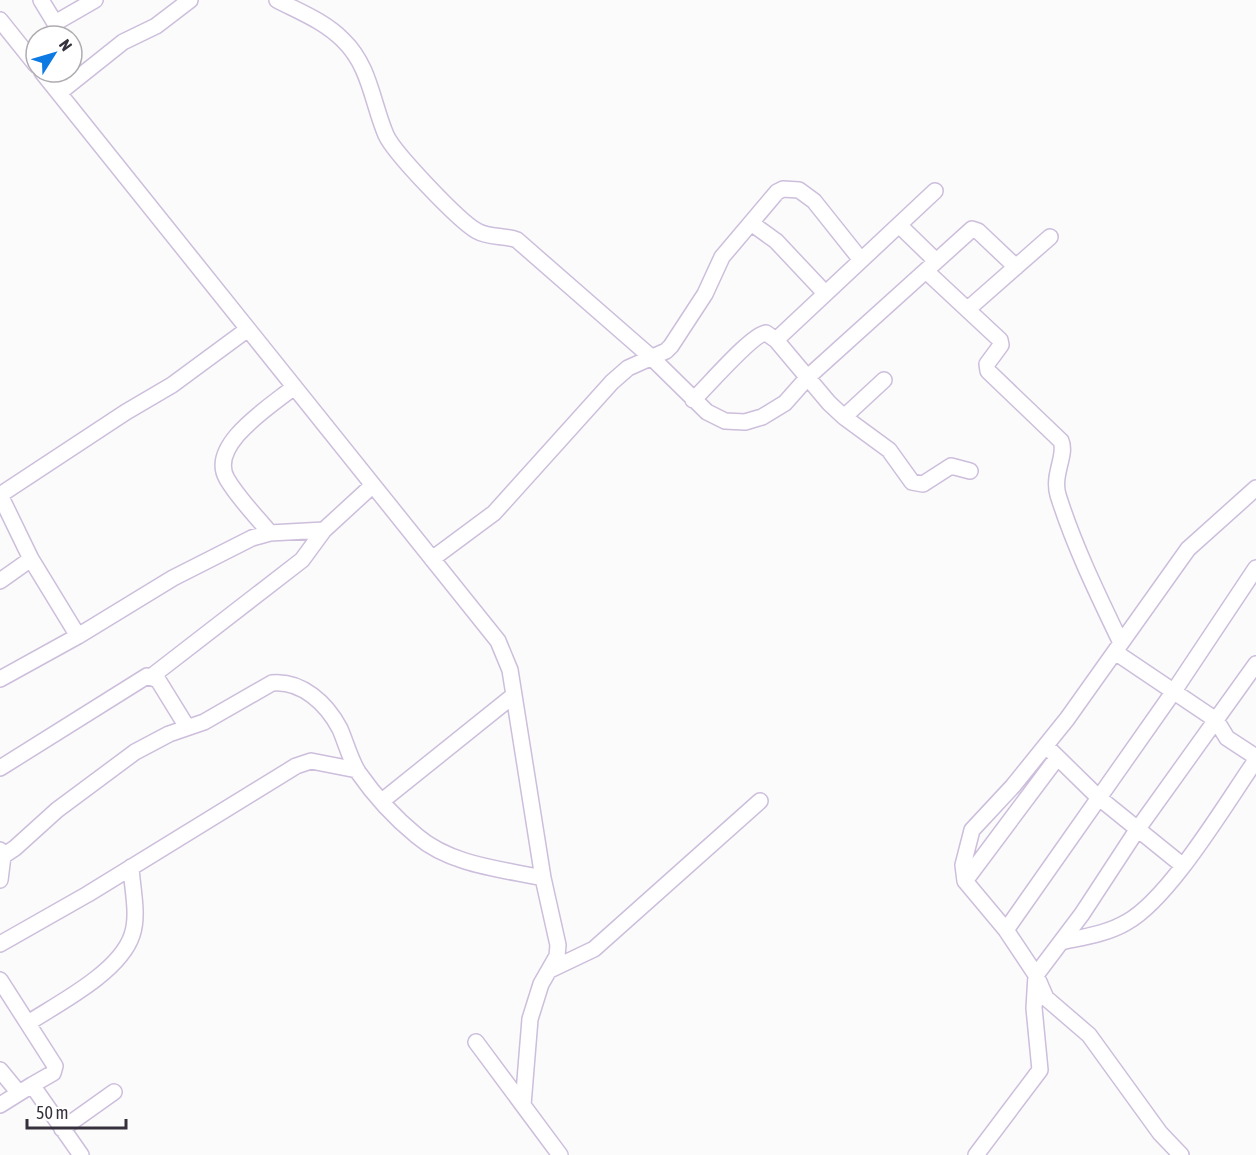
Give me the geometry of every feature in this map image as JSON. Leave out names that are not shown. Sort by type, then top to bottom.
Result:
[{"type":"street","points":[[40,0],[53,24]]},
{"type":"street","points":[[63,24],[95,0]]},
{"type":"street","points":[[84,66],[123,42],[156,27],[190,0]]},
{"type":"street","points":[[277,0],[307,13],[343,39],[368,79],[388,140],[411,169],[465,221],[484,234],[507,236],[517,240],[651,357],[693,400],[707,412],[725,421],[745,422],[776,410],[808,377],[975,229],[1016,267]]},
{"type":"street","points":[[0,20],[24,49]]},
{"type":"street","points":[[55,84],[498,641],[510,670],[543,878],[558,945],[557,956],[541,984],[530,1019],[523,1105]]},
{"type":"street","points":[[432,559],[501,506],[560,437],[612,382],[628,368],[666,351],[671,346],[705,294],[722,257],[777,192],[791,188],[799,190],[814,201],[861,260]]},
{"type":"street","points":[[776,340],[934,191]]},
{"type":"street","points":[[751,223],[776,241],[825,293]]},
{"type":"street","points":[[898,225],[968,309],[1001,342],[987,364],[991,376],[1035,414],[1062,445],[1063,453],[1056,474],[1058,494],[1118,648],[1216,720],[1227,738],[1256,758],[1182,866],[1146,908],[1128,922],[1110,930],[1061,942]]},
{"type":"street","points":[[968,309],[1050,237]]},
{"type":"street","points":[[78,636],[31,559],[0,495],[126,411],[172,385],[248,329]]},
{"type":"street","points":[[693,400],[757,335],[766,333],[776,340],[844,417],[889,450],[912,482],[917,484],[928,482],[951,466],[970,471]]},
{"type":"street","points":[[844,417],[884,380]]},
{"type":"street","points":[[270,533],[227,479],[222,460],[225,450],[234,438],[294,387]]},
{"type":"street","points":[[0,768],[147,676],[152,676],[302,560],[324,530],[373,485]]},
{"type":"street","points":[[1181,1155],[1160,1132],[1089,1035],[1046,998],[1036,975],[1006,930],[965,881],[963,865],[969,835],[1046,746],[1188,549],[1256,488]]},
{"type":"street","points":[[0,679],[78,636],[173,578],[252,538],[270,533],[324,530]]},
{"type":"street","points":[[0,581],[31,559]]},
{"type":"street","points":[[1006,930],[1174,690],[1256,568]]},
{"type":"street","points":[[976,1155],[1040,1070],[1034,1008],[1036,975],[1256,664]]},
{"type":"street","points":[[152,676],[158,680],[187,728]]},
{"type":"street","points":[[0,879],[1,855],[127,757],[169,734],[204,722],[272,683],[295,684],[327,710],[339,728],[357,770],[382,801],[418,837],[438,850],[460,859],[543,878]]},
{"type":"street","points":[[382,801],[514,695]]},
{"type":"street","points":[[1046,746],[1098,797],[1182,866]]},
{"type":"street","points":[[965,881],[1057,758]]},
{"type":"street","points":[[0,944],[296,766],[311,761],[357,770]]},
{"type":"street","points":[[550,970],[594,949],[760,801]]},
{"type":"street","points":[[28,1023],[92,980],[123,952],[132,935],[135,915],[131,867]]},
{"type":"street","points":[[0,980],[56,1066],[53,1073],[0,1105]]},
{"type":"street","points":[[476,1042],[560,1155]]},
{"type":"street","points":[[0,1070],[26,1089],[62,1129],[81,1155]]},
{"type":"street","points":[[62,1129],[114,1092]]}]
